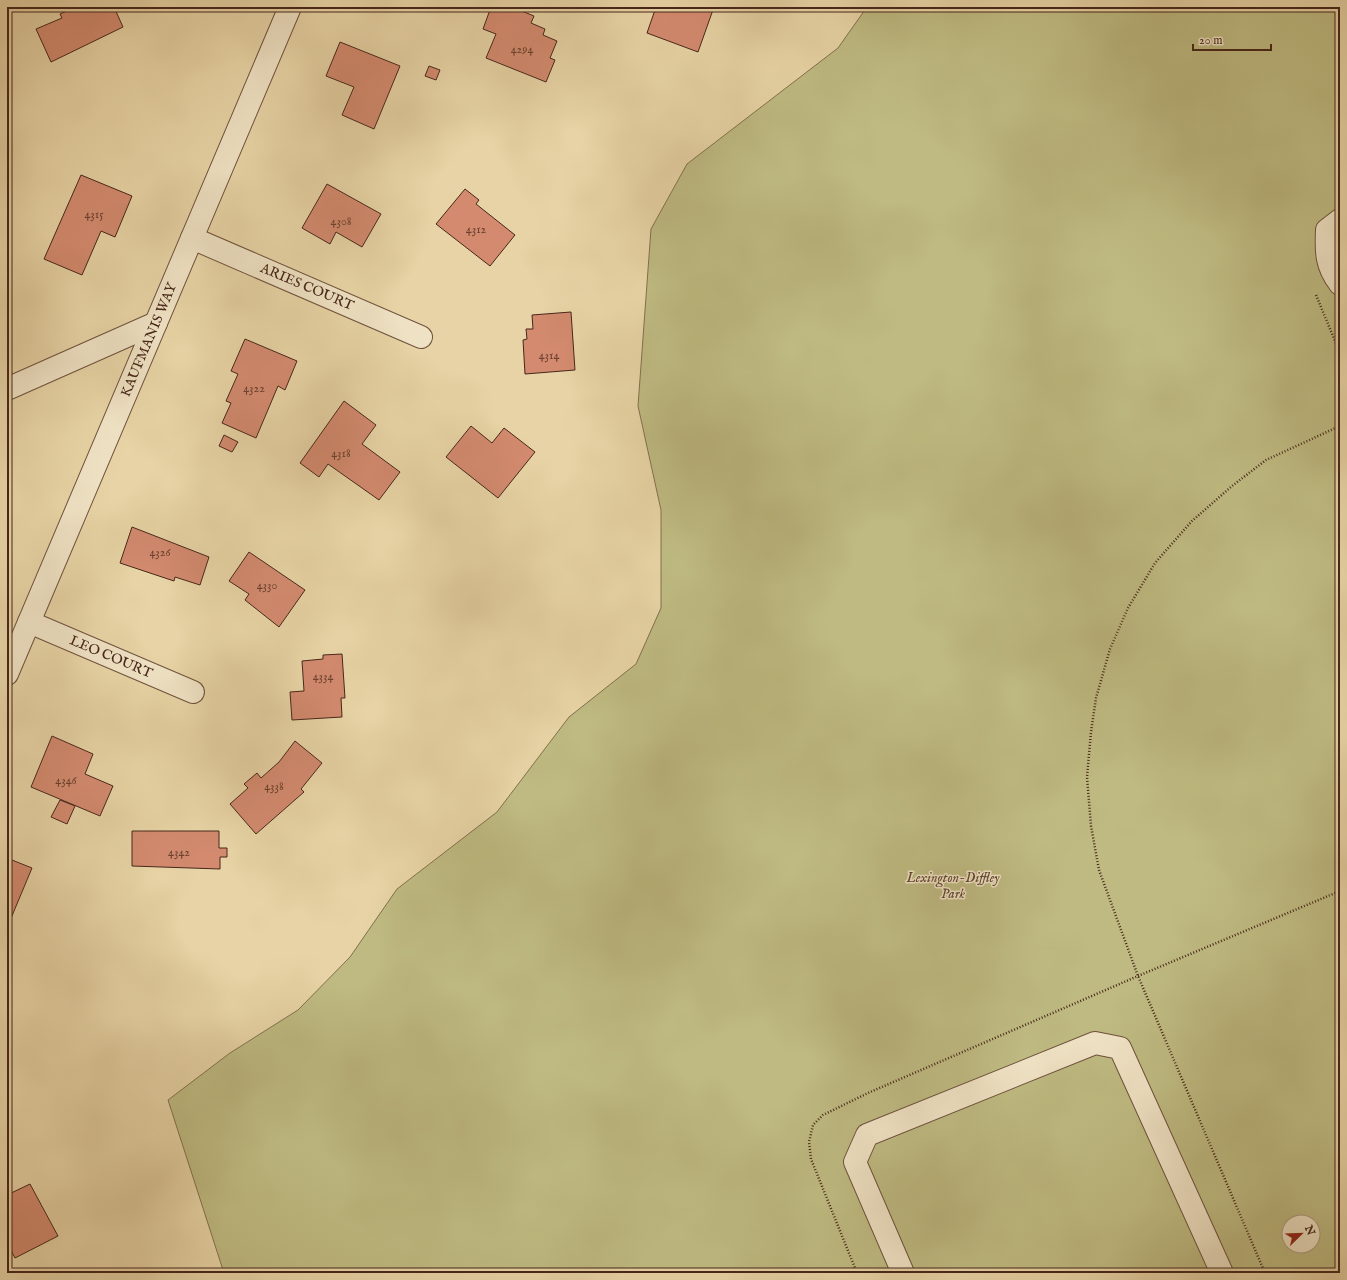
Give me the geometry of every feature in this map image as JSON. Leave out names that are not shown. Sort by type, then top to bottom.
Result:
[{"type":"street","name":"KAUFMANIS WAY","points":[[7,674],[290,7]]},
{"type":"street","points":[[1340,220],[1327,230],[1326,254],[1334,276],[1340,284]]},
{"type":"street","name":"ARIES COURT","points":[[192,238],[421,336]]},
{"type":"street","points":[[7,389],[156,323]]},
{"type":"street","name":"LEO COURT","points":[[29,622],[193,692]]},
{"type":"street","points":[[904,1273],[855,1162],[867,1135],[1095,1043],[1120,1048],[1222,1273]]},
{"type":"path","points":[[1265,1273],[1138,976],[1099,870],[1091,826],[1087,777],[1096,698],[1110,649],[1128,608],[1155,563],[1192,521],[1232,486],[1266,460],[1340,426]]},
{"type":"green space","name":"Lexington-Diffley Park","points":[[867,7],[1340,7],[1340,1273],[224,1273],[168,1100],[230,1053],[298,1010],[350,957],[397,889],[497,812],[569,717],[636,664],[661,608],[661,510],[638,406],[651,229],[687,164],[838,48]]},
{"type":"building","points":[[76,7],[114,7],[123,27],[51,62],[36,29],[62,18],[60,14]]},
{"type":"building","points":[[491,7],[512,7],[534,16],[531,23],[545,29],[543,35],[557,41],[550,58],[555,60],[546,82],[486,58],[496,34],[483,29]]},
{"type":"building","points":[[656,7],[714,7],[698,52],[647,33]]},
{"type":"building","points":[[340,42],[400,66],[374,129],[342,115],[354,87],[326,76]]},
{"type":"building","points":[[429,66],[440,70],[436,80],[425,76]]},
{"type":"building","points":[[81,175],[132,196],[115,237],[101,231],[82,275],[44,259]]},
{"type":"building","points":[[327,184],[381,214],[362,247],[336,232],[330,244],[302,228]]},
{"type":"building","points":[[465,189],[479,200],[476,204],[515,235],[490,266],[436,224]]},
{"type":"building","points":[[571,312],[575,370],[525,374],[523,340],[527,339],[526,329],[533,329],[532,315]]},
{"type":"building","points":[[245,339],[297,361],[285,390],[278,386],[256,438],[222,423],[231,403],[226,401],[238,374],[231,371]]},
{"type":"building","points":[[344,401],[376,425],[362,444],[400,472],[379,500],[328,464],[319,477],[300,463]]},
{"type":"building","points":[[471,426],[492,443],[504,428],[535,452],[498,498],[446,457]]},
{"type":"building","points":[[224,435],[238,442],[232,452],[219,446]]},
{"type":"building","points":[[132,527],[209,557],[200,585],[175,577],[174,581],[120,563]]},
{"type":"building","points":[[249,552],[305,590],[279,627],[245,600],[249,594],[229,581]]},
{"type":"building","points":[[342,654],[345,698],[341,698],[342,717],[292,720],[290,692],[304,691],[302,661],[323,659],[323,655]]},
{"type":"building","points":[[52,736],[93,754],[85,774],[113,786],[100,816],[31,787]]},
{"type":"building","points":[[295,741],[322,763],[301,789],[304,792],[256,834],[230,804],[248,788],[244,784],[257,773],[261,778],[279,762]]},
{"type":"building","points":[[60,800],[75,806],[67,824],[51,817]]},
{"type":"building","points":[[132,831],[219,831],[219,848],[227,848],[227,857],[220,857],[220,869],[132,866]]},
{"type":"building","points":[[7,858],[32,868],[9,923],[7,922]]},
{"type":"building","points":[[30,1184],[58,1236],[15,1258],[7,1243],[7,1195]]}]
